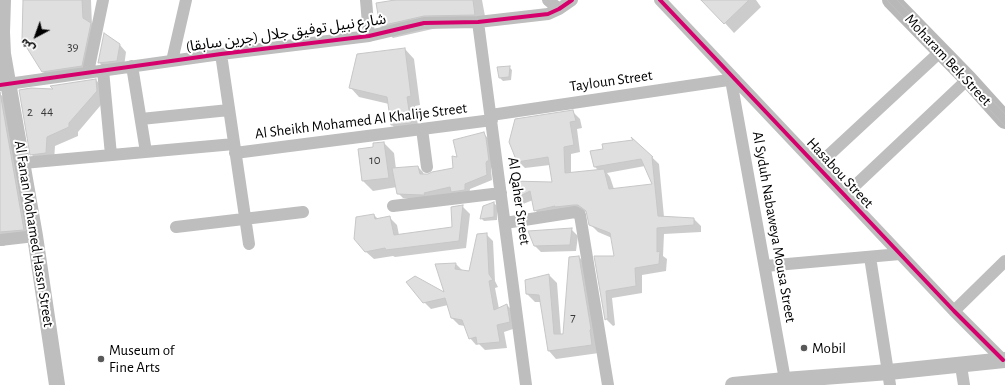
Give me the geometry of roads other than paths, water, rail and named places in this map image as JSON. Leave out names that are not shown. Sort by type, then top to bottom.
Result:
[{"type":"main road","name":"Moharam Bek Street","points":[[891,0],[968,79],[1005,120]]},
{"type":"street","name":"Al Fanan Mohamed Hassn Street","points":[[3,0],[1,32],[5,84],[22,162],[35,236],[57,385]]},
{"type":"street","points":[[88,72],[103,0]]},
{"type":"street","points":[[172,61],[186,0]]},
{"type":"street","points":[[366,0],[369,36]]},
{"type":"street","points":[[548,0],[559,10]]},
{"type":"street","name":"شارع نبيل توفيق جلال (جرين سابقا)","points":[[5,84],[221,54],[369,36],[424,23],[478,22],[548,14],[559,10],[572,0]]},
{"type":"street","name":"Hasabou Street","points":[[660,0],[733,80],[845,195],[954,311],[1004,360]]},
{"type":"street","name":"Al Qaher Street","points":[[478,22],[506,223],[526,385]]},
{"type":"street","points":[[817,166],[941,51]]},
{"type":"street","points":[[221,54],[249,244]]},
{"type":"street","points":[[132,66],[146,152]]},
{"type":"street","points":[[103,70],[111,155]]},
{"type":"street","points":[[845,195],[968,79]]},
{"type":"street","name":"Tayloun Street","points":[[491,117],[733,80]]},
{"type":"street","name":"Al Syduh Nabaweya Mousa Street","points":[[733,80],[785,380]]},
{"type":"street","points":[[141,119],[229,110]]},
{"type":"street","name":"Al Sheikh Mohamed Al Khalije Street","points":[[22,162],[146,152],[235,149],[422,129],[491,117]]},
{"type":"street","points":[[422,129],[428,167]]},
{"type":"street","points":[[392,206],[501,192]]},
{"type":"street","points":[[176,227],[302,212]]},
{"type":"street","points":[[506,223],[576,212],[580,215],[608,385]]},
{"type":"street","points":[[0,240],[35,236]]},
{"type":"street","points":[[765,266],[900,254]]},
{"type":"street","points":[[870,256],[889,379]]},
{"type":"street","points":[[954,311],[1005,261]]},
{"type":"street","points":[[733,385],[785,380],[889,379],[1004,360]]},
{"type":"street","points":[[961,366],[964,385]]},
{"type":"tram line","points":[[887,0],[1005,126]]},
{"type":"tram line","points":[[897,0],[1005,114]]},
{"type":"place","name":"Mobil","points":[[804,348]]},
{"type":"place","name":"Museum of Fine Arts","points":[[101,359]]}]
